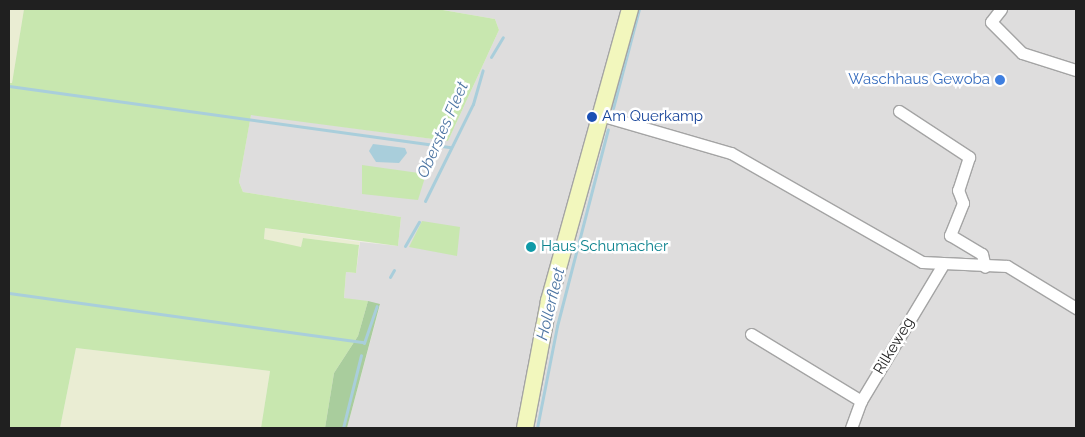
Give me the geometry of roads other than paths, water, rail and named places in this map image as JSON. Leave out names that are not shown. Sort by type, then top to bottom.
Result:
[{"type":"street","points":[[526,428],[549,301],[630,9]]},
{"type":"street","points":[[1001,9],[991,22],[1022,53],[1076,70]]},
{"type":"street","points":[[900,110],[968,157],[958,190],[963,203],[950,234],[982,254],[985,267]]},
{"type":"street","points":[[600,115],[731,153],[892,247],[922,262],[942,266],[1013,269],[1076,308]]},
{"type":"street","name":"Rilkeweg","points":[[851,428],[861,401],[942,266]]},
{"type":"street","points":[[751,334],[861,401]]},
{"type":"water","points":[[373,144],[405,148],[407,153],[399,163],[376,162],[369,151]]},
{"type":"waterway","name":"Hollerfleet","points":[[613,108],[639,9]]},
{"type":"waterway","name":"Oberstes Fleet","points":[[491,57],[503,37]]},
{"type":"waterway","name":"Oberstes Fleet","points":[[425,201],[473,104],[483,70]]},
{"type":"waterway","points":[[9,86],[451,147]]},
{"type":"waterway","name":"Hollerfleet","points":[[537,428],[557,326],[608,129]]},
{"type":"waterway","name":"Oberstes Fleet","points":[[405,246],[419,222]]},
{"type":"waterway","name":"Oberstes Fleet","points":[[390,277],[394,270]]},
{"type":"waterway","points":[[9,293],[364,342]]},
{"type":"waterway","name":"Oberstes Fleet","points":[[364,343],[377,306]]},
{"type":"waterway","name":"Oberstes Fleet","points":[[343,428],[361,355]]},
{"type":"place","name":"Waschhaus Gewoba","points":[[1000,80]]},
{"type":"place","name":"Am Querkamp","points":[[592,117]]},
{"type":"place","name":"Haus Schumacher","points":[[531,247]]}]
